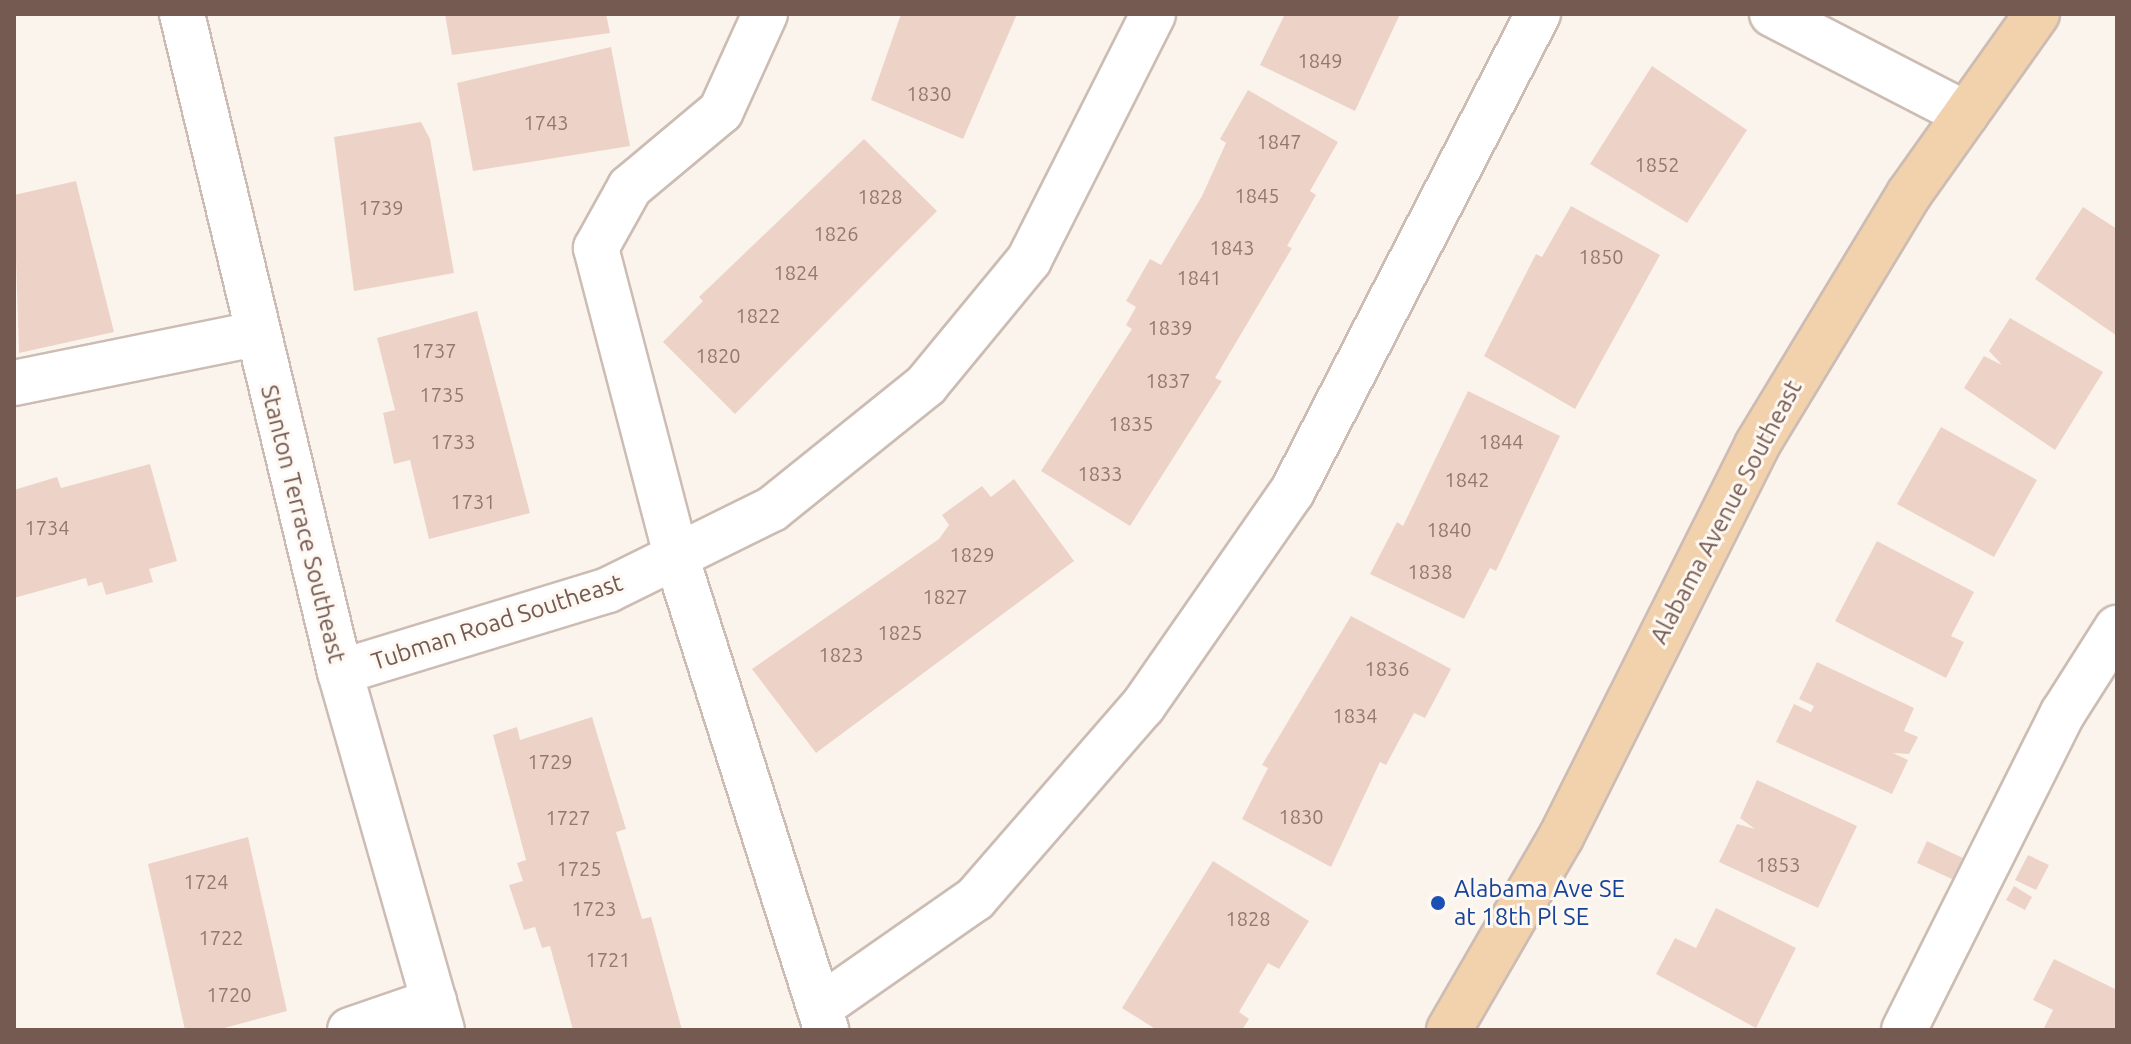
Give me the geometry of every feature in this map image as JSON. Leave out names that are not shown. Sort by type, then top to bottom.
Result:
[{"type":"main road","name":"Alabama Avenue Southeast","points":[[1449,1030],[1561,837],[1757,445],[1966,114],[2037,14]]},
{"type":"street","name":"Stanton Terrace Southeast","points":[[182,14],[255,334],[340,672],[438,1016]]},
{"type":"street","points":[[765,14],[721,111],[630,187],[596,248],[676,556],[823,1019],[975,899],[1143,706],[1292,492],[1538,14]]},
{"type":"street","name":"Tubman Road Southeast","points":[[340,672],[608,590],[772,509],[926,385],[1029,260],[1153,14]]},
{"type":"street","points":[[1772,14],[1966,114]]},
{"type":"street","points":[[14,383],[255,334]]},
{"type":"street","points":[[1904,1030],[2063,713],[2117,628]]},
{"type":"street","points":[[350,1030],[438,1016]]},
{"type":"building","points":[[445,14],[606,14],[610,33],[452,55]]},
{"type":"building","points":[[901,14],[1017,14],[963,139],[871,100]]},
{"type":"building","points":[[1285,14],[1400,14],[1355,111],[1260,65]]},
{"type":"building","points":[[611,47],[630,146],[473,171],[457,83]]},
{"type":"building","points":[[1652,66],[1747,130],[1687,223],[1590,164]]},
{"type":"building","points":[[1248,90],[1338,142],[1310,191],[1316,195],[1287,246],[1292,248],[1215,378],[1222,381],[1130,526],[1041,471],[1132,329],[1126,325],[1136,307],[1126,301],[1150,259],[1161,265],[1202,196],[1226,143],[1220,139]]},
{"type":"building","points":[[421,122],[430,139],[454,273],[354,291],[334,137]]},
{"type":"building","points":[[864,139],[937,211],[735,414],[663,342],[703,301],[699,297]]},
{"type":"building","points":[[76,181],[114,332],[19,353],[14,195]]},
{"type":"building","points":[[1571,206],[1660,255],[1575,409],[1484,356],[1536,254],[1542,257]]},
{"type":"building","points":[[2083,207],[2117,229],[2117,336],[2035,279]]},
{"type":"building","points":[[477,311],[530,513],[429,539],[410,460],[394,464],[383,413],[395,410],[377,338]]},
{"type":"building","points":[[2010,318],[2103,372],[2055,450],[1964,388],[1984,356],[2002,365],[1989,351]]},
{"type":"building","points":[[1468,391],[1560,436],[1496,571],[1490,568],[1464,619],[1370,574],[1397,522],[1403,526]]},
{"type":"building","points":[[1941,427],[2037,480],[1994,557],[1897,504]]},
{"type":"building","points":[[150,464],[177,561],[149,569],[153,582],[106,595],[102,582],[88,586],[86,578],[14,598],[14,490],[57,477],[61,488]]},
{"type":"building","points":[[1014,479],[1074,561],[816,753],[752,669],[939,539],[949,525],[942,515],[982,486],[991,497]]},
{"type":"building","points":[[1877,541],[1974,592],[1951,636],[1964,642],[1946,678],[1835,621]]},
{"type":"building","points":[[1351,616],[1451,669],[1425,718],[1414,713],[1386,765],[1380,762],[1331,867],[1242,819],[1268,768],[1262,765]]},
{"type":"building","points":[[1817,662],[1914,708],[1904,731],[1918,737],[1909,754],[1893,753],[1908,760],[1892,794],[1776,742],[1794,704],[1811,712],[1814,706],[1799,699]]},
{"type":"building","points":[[592,717],[626,829],[616,832],[642,919],[651,917],[682,1030],[573,1030],[550,946],[542,948],[535,927],[524,930],[509,885],[523,881],[517,863],[526,860],[493,735],[517,727],[520,740]]},
{"type":"building","points":[[1757,780],[1857,826],[1818,908],[1719,862],[1737,824],[1755,829],[1740,818]]},
{"type":"building","points":[[248,837],[287,1011],[217,1030],[185,1030],[148,864]]},
{"type":"building","points":[[1927,841],[1965,859],[1954,880],[1917,863]]},
{"type":"building","points":[[2028,855],[2049,865],[2036,890],[2015,880]]},
{"type":"building","points":[[1213,861],[1309,921],[1279,969],[1268,963],[1239,1012],[1249,1019],[1242,1030],[1157,1030],[1122,1008]]},
{"type":"building","points":[[2014,886],[2032,897],[2025,910],[2006,900]]},
{"type":"building","points":[[1716,908],[1796,948],[1756,1028],[1656,974],[1675,938],[1696,948]]},
{"type":"building","points":[[2054,959],[2117,990],[2117,1030],[2043,1030],[2053,1010],[2033,1000]]},
{"type":"place","name":"Alabama Ave SE at 18th Pl SE","points":[[1438,903]]}]
